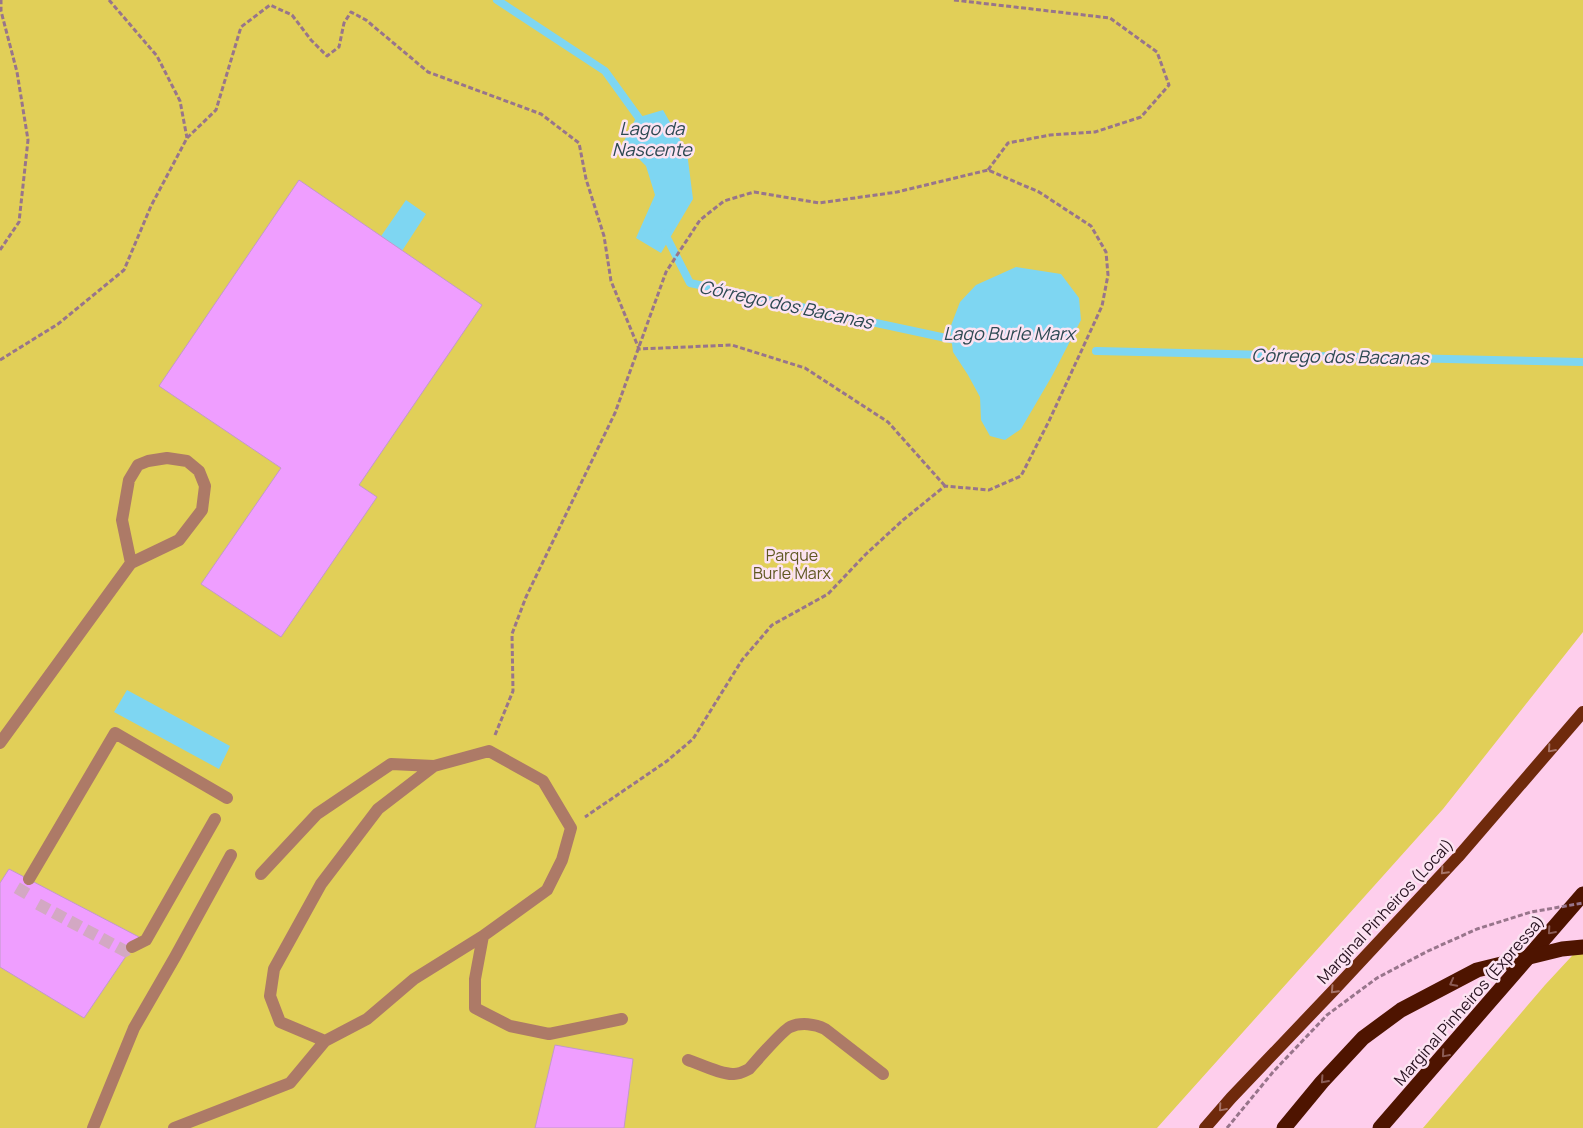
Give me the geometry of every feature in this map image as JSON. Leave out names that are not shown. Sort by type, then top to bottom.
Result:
[{"type":"highway","name":"Marginal Pinheiros (Expressa)","points":[[1380,1128],[1583,894]]},
{"type":"highway","points":[[1284,1128],[1322,1082],[1363,1038],[1400,1010],[1477,970],[1562,949],[1583,947]]},
{"type":"main road","name":"Marginal Pinheiros (Local)","points":[[1205,1128],[1458,856],[1583,712]]},
{"type":"street","points":[[0,744],[131,563],[179,540],[202,510],[205,486],[199,471],[187,461],[167,458],[148,461],[138,465],[129,480],[122,520],[131,563]]},
{"type":"street","points":[[29,879],[115,733],[227,798]]},
{"type":"street","points":[[174,1128],[290,1083],[326,1041],[367,1020],[414,979],[483,936],[547,890],[562,860],[571,828],[543,781],[489,752],[434,766],[391,764],[317,814],[261,874]]},
{"type":"street","points":[[326,1041],[280,1022],[270,996],[274,968],[321,884],[378,809],[434,766]]},
{"type":"street","points":[[132,948],[146,940],[215,819]]},
{"type":"street","points":[[93,1128],[134,1028],[231,855]]},
{"type":"street","points":[[483,936],[475,979],[475,1008],[510,1026],[549,1034],[622,1019]]},
{"type":"street","points":[[688,1060],[727,1074],[743,1072],[749,1069],[789,1027],[808,1025],[824,1029],[883,1074]]},
{"type":"path","points":[[0,0],[1,11],[17,72],[28,140],[19,222],[0,250]]},
{"type":"path","points":[[110,0],[157,56],[180,101],[188,138]]},
{"type":"path","points":[[268,0],[270,5],[292,15],[311,40],[327,56],[339,47],[344,23],[351,12],[366,20],[428,72],[541,114],[579,143],[586,180],[604,236],[611,281],[639,349]]},
{"type":"path","points":[[954,0],[1110,18],[1157,52],[1169,85],[1141,117],[1095,132],[1050,135],[1008,143],[988,170]]},
{"type":"path","points":[[0,360],[58,324],[124,270],[151,206],[188,138],[216,110],[241,27],[270,5]]},
{"type":"path","points":[[489,752],[513,691],[512,634],[526,597],[615,413],[666,272],[700,220],[724,200],[754,192],[819,203],[897,192],[988,170],[1040,192],[1091,226],[1106,252],[1108,275],[1102,306],[1049,421],[1021,476],[989,490],[945,486],[888,422],[805,368],[732,345],[639,349]]},
{"type":"path","points":[[571,828],[667,761],[693,739],[742,660],[772,625],[828,594],[865,555],[903,520],[945,486]]},
{"type":"green space","name":"Parque Burle Marx","points":[[0,0],[1583,0],[1583,632],[1443,809],[1157,1128],[0,1128]]},
{"type":"green space","points":[[1583,944],[1583,1128],[1423,1128],[1545,985]]},
{"type":"water","name":"Lago da Nascente","points":[[663,110],[687,152],[693,199],[661,253],[636,238],[655,195],[646,166],[623,143],[636,118]]},
{"type":"water","points":[[406,200],[426,214],[389,271],[368,255]]},
{"type":"water","name":"Lago Burle Marx","points":[[1016,267],[1061,274],[1079,298],[1081,320],[1052,376],[1021,429],[1005,440],[990,436],[981,420],[980,397],[953,352],[950,328],[960,302],[976,285]]},
{"type":"water","points":[[127,690],[230,746],[219,769],[114,712]]},
{"type":"building","points":[[299,180],[482,305],[359,485],[377,497],[281,637],[201,584],[281,468],[159,386]]},
{"type":"building","points":[[9,869],[139,937],[84,1018],[0,967],[0,883]]},
{"type":"building","points":[[555,1045],[633,1059],[624,1128],[535,1128]]},
{"type":"waterway","name":"Córrego dos Bacanas","points":[[497,0],[605,71],[644,125]]},
{"type":"waterway","name":"Córrego dos Bacanas","points":[[665,234],[690,283],[960,341]]},
{"type":"waterway","name":"Córrego dos Bacanas","points":[[1096,351],[1583,362]]},
{"type":"tunnel","points":[[19,896],[29,879]]},
{"type":"tunnel","points":[[38,904],[125,951],[132,947]]}]
